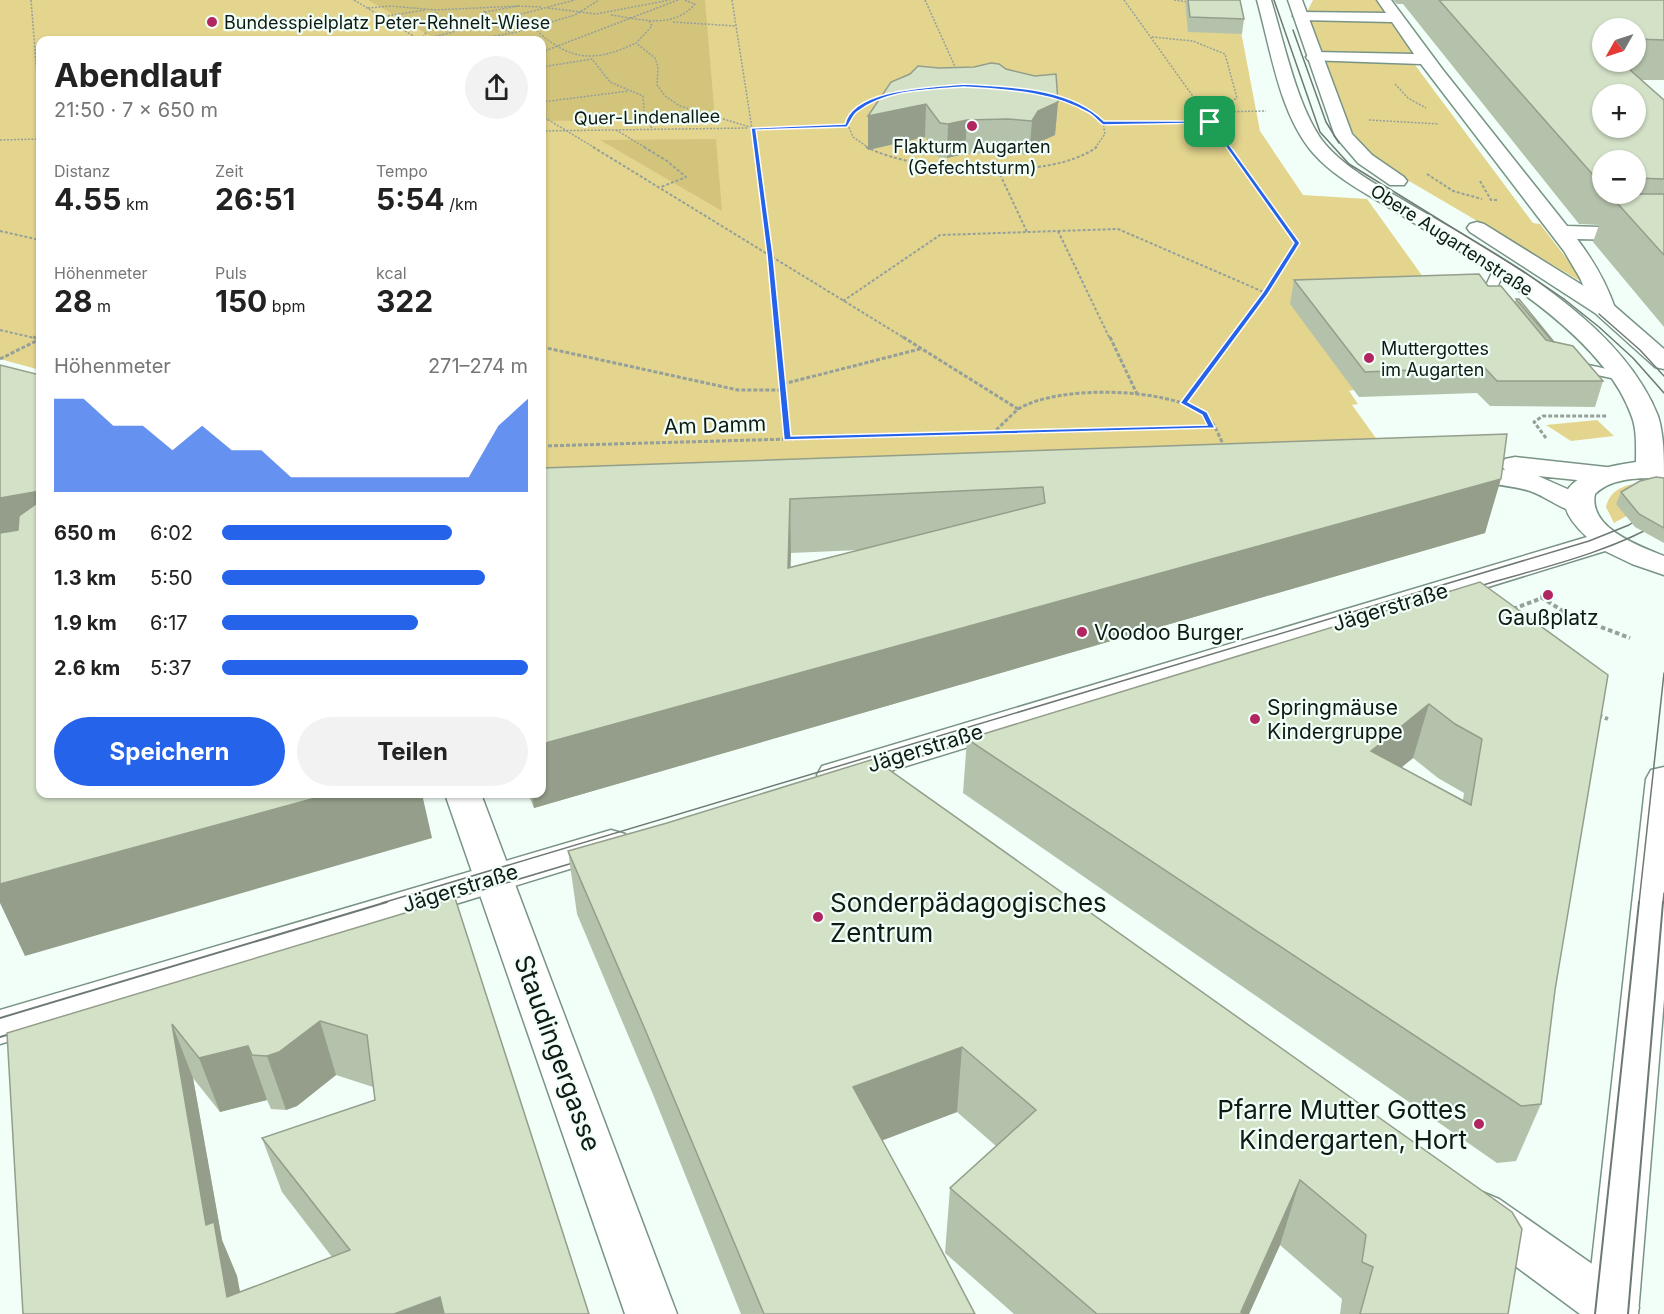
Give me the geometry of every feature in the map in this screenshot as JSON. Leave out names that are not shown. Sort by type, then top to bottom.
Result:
[{"type":"street","name":"Obere Augartenstraße","points":[[1264,0],[1304,126],[1320,149],[1349,174],[1500,268],[1588,337],[1625,377],[1646,416],[1656,470]]},
{"type":"street","name":"Obere Augartenstraße","points":[[1384,0],[1426,59],[1560,232],[1599,288],[1603,308]]},
{"type":"street","name":"Obere Augartenstraße","points":[[1396,18],[1298,8],[1344,136],[1365,159],[1412,190]]},
{"type":"street","points":[[1314,57],[1426,59]]},
{"type":"street","name":"Obere Augartenstraße","points":[[1457,216],[1549,271],[1603,308],[1664,362]]},
{"type":"street","points":[[1560,232],[1664,235]]},
{"type":"street","points":[[1580,505],[1537,484],[1432,468],[1469,460],[1606,475],[1656,470]]},
{"type":"street","points":[[1606,475],[1585,487],[1581,493],[1580,505],[1586,519],[1609,540],[1634,555],[1664,566]]},
{"type":"street","name":"Jägerstraße","points":[[807,783],[1609,540]]},
{"type":"street","points":[[864,766],[902,795]]},
{"type":"street","points":[[1612,1311],[1664,779]]},
{"type":"street","name":"Staudingergasse","points":[[464,798],[651,1314]]},
{"type":"street","name":"Jägerstraße","points":[[0,1027],[647,832]]},
{"type":"street","points":[[1448,1189],[1612,1311]]},
{"type":"lane","points":[[1500,268],[1489,292],[1510,318]]},
{"type":"lane","points":[[1557,362],[1625,377]]},
{"type":"path","points":[[31,0],[36,62]]},
{"type":"path","points":[[354,0],[414,36]]},
{"type":"path","points":[[438,36],[575,0]]},
{"type":"path","points":[[496,36],[538,27],[575,15],[599,0]]},
{"type":"path","points":[[381,17],[435,10],[518,6],[546,8],[575,15],[598,14],[641,9],[670,0]]},
{"type":"path","points":[[546,50],[678,0]]},
{"type":"path","points":[[669,21],[688,14],[695,4],[684,0]]},
{"type":"path","points":[[732,0],[753,128],[784,390],[787,438]]},
{"type":"path","points":[[925,0],[959,75]]},
{"type":"path","points":[[1124,0],[1297,243],[1266,293],[1184,403]]},
{"type":"path","points":[[1174,0],[1188,2]]},
{"type":"path","points":[[368,8],[391,6],[435,10]]},
{"type":"path","points":[[485,12],[518,6]]},
{"type":"path","points":[[478,7],[485,12],[487,24]]},
{"type":"path","points":[[424,36],[438,14],[435,10]]},
{"type":"path","points":[[598,14],[649,21],[736,26]]},
{"type":"path","points":[[546,66],[614,54],[636,43],[652,26],[649,21]]},
{"type":"path","points":[[487,24],[513,33]]},
{"type":"path","points":[[538,27],[537,31],[542,36]]},
{"type":"path","points":[[1152,37],[1193,41],[1225,54],[1237,98],[1221,108],[1204,112]]},
{"type":"path","points":[[546,40],[553,47],[592,59],[610,82],[643,96],[644,111],[652,129]]},
{"type":"path","points":[[636,43],[655,58],[658,67],[657,85],[665,96],[680,106],[753,128]]},
{"type":"path","points":[[964,86],[1018,89],[1055,96],[1092,112],[1103,123],[1106,131],[1104,138],[1087,152],[1053,164],[998,170],[939,167],[901,160],[861,144],[847,125],[854,111],[874,99],[906,91],[964,86]]},
{"type":"path","points":[[546,101],[633,90]]},
{"type":"path","points":[[1204,112],[1273,111]]},
{"type":"path","points":[[546,118],[1018,409]]},
{"type":"path","points":[[1371,129],[1364,120],[1446,124]]},
{"type":"path","points":[[1103,123],[1210,122]]},
{"type":"path","name":"Quer-Lindenallee","points":[[546,131],[847,125]]},
{"type":"path","points":[[615,130],[667,161],[686,177],[660,187]]},
{"type":"path","points":[[0,140],[36,139]]},
{"type":"path","points":[[998,170],[1028,232]]},
{"type":"path","name":"Obere Augartenstraße","points":[[1423,171],[1456,194],[1491,200]]},
{"type":"path","points":[[843,301],[940,235],[1118,229],[1266,293]]},
{"type":"path","points":[[0,231],[36,239]]},
{"type":"path","points":[[1058,231],[1137,394]]},
{"type":"path","points":[[0,330],[36,338]]},
{"type":"path","points":[[0,359],[36,341]]},
{"type":"path","points":[[546,348],[738,390],[784,390]]},
{"type":"path","points":[[783,384],[920,349]]},
{"type":"path","points":[[994,433],[1018,409],[1035,400],[1107,393],[1137,394],[1184,403],[1205,414],[1227,452],[1215,452]]},
{"type":"path","points":[[1547,439],[1534,422],[1543,416],[1615,416]]},
{"type":"path","name":"Am Damm","points":[[546,446],[1213,427]]},
{"type":"path","points":[[1535,592],[1548,603],[1569,615],[1630,638]]},
{"type":"path","points":[[1597,715],[1608,719]]},
{"type":"shaded area","points":[[0,0],[1235,0],[1260,131],[1303,195],[1367,199],[1431,288],[1354,390],[1349,391],[1358,404],[1352,405],[1378,441],[546,470],[546,36],[36,36],[36,369],[0,359]]},
{"type":"shaded area","points":[[368,0],[705,0],[715,119],[546,121],[546,36],[431,36]]},
{"type":"shaded area","points":[[1313,0],[1376,0],[1421,65],[1415,65],[1533,223],[1540,224],[1584,281],[1580,281],[1392,171],[1370,154],[1344,121],[1308,23],[1308,10]]},
{"type":"shaded area","points":[[716,139],[722,211],[600,140]]},
{"type":"shaded area","points":[[1597,420],[1614,436],[1571,441],[1546,425]]},
{"type":"shaded area","points":[[1648,482],[1630,514],[1614,523],[1606,507],[1612,495],[1622,487]]},
{"type":"building","points":[[1188,0],[1240,0],[1244,19],[1190,17]]},
{"type":"building","points":[[1439,0],[1664,0],[1664,40],[1646,39],[1646,18],[1592,18],[1592,72],[1632,72],[1646,84],[1592,84],[1592,138],[1646,138],[1646,84],[1664,100],[1664,179],[1646,178],[1646,150],[1592,150],[1592,174]]},
{"type":"building","points":[[991,63],[1035,76],[1056,74],[1058,102],[1038,111],[1032,121],[1008,119],[940,123],[926,104],[868,116],[891,82],[910,74],[918,66],[974,67]]},
{"type":"building","points":[[1646,194],[1664,194],[1664,255],[1618,204],[1646,204]]},
{"type":"building","points":[[1479,274],[1488,286],[1501,286],[1546,340],[1573,346],[1603,381],[1497,381],[1484,367],[1365,372],[1294,280]]},
{"type":"building","points":[[1516,299],[1519,299],[1554,342],[1552,341]]},
{"type":"building","points":[[0,365],[36,374],[36,492],[0,498]]},
{"type":"building","points":[[1507,434],[1501,479],[546,743],[546,468]],"holes":[[[1043,487],[1045,503],[788,568],[790,499]]]},
{"type":"building","points":[[1656,477],[1664,478],[1664,528],[1639,514],[1621,492],[1640,481]]},
{"type":"building","points":[[36,504],[36,798],[315,798],[0,884],[0,533],[18,530],[19,516]]},
{"type":"building","points":[[1480,582],[1608,675],[1555,990],[1541,1104],[1521,1106],[967,739]],"holes":[[[1429,704],[1455,724],[1482,739],[1471,805],[1371,751]]]},
{"type":"building","points":[[874,759],[1512,1212],[1522,1229],[1508,1314],[1360,1314],[1373,1267],[1362,1262],[1366,1235],[1300,1180],[1241,1312],[1245,1314],[1097,1314],[950,1188],[1036,1110],[962,1047],[853,1087],[975,1314],[764,1314],[568,851]]},
{"type":"building","points":[[455,898],[589,1314],[444,1314],[440,1297],[394,1314],[23,1314],[7,1033]],"holes":[[[320,1021],[367,1035],[375,1100],[262,1138],[350,1250],[227,1297],[214,1222],[206,1225],[172,1024],[199,1058],[248,1046],[252,1055],[267,1056],[279,1052]]]},
{"type":"tram line","points":[[1274,0],[1320,132],[1349,164],[1526,273],[1564,299],[1633,358],[1664,393]]},
{"type":"tram line","points":[[1293,30],[1326,122],[1339,143]]},
{"type":"tram line","points":[[1599,314],[1640,350],[1664,376]]},
{"type":"tram line","points":[[382,903],[1589,541],[1629,525],[1664,500]]},
{"type":"tram line","points":[[1469,589],[1594,552],[1664,520]]},
{"type":"tram line","points":[[1639,903],[1664,673]]},
{"type":"tram line","points":[[870,772],[981,738]]},
{"type":"tram line","points":[[443,902],[439,903],[586,859]]},
{"type":"tram line","points":[[1663,903],[1664,893]]},
{"type":"tram line","points":[[0,1018],[387,902]]},
{"type":"tram line","points":[[1595,1314],[1639,902]]},
{"type":"tram line","points":[[1628,1314],[1663,902]]},
{"type":"tram line","points":[[0,1037],[23,1030]]},
{"type":"place","name":"Bundesspielplatz Peter-Rehnelt-Wiese","points":[[212,22]]},
{"type":"place","name":"Flakturm Augarten (Gefechtsturm)","points":[[972,126]]},
{"type":"place","name":"Muttergottes im Augarten","points":[[1369,358]]},
{"type":"place","name":"Gaußplatz","points":[[1548,595]]},
{"type":"place","name":"Voodoo Burger","points":[[1082,632]]},
{"type":"place","name":"Springmäuse Kindergruppe","points":[[1255,719]]},
{"type":"place","name":"Sonderpädagogisches Zentrum","points":[[818,917]]},
{"type":"place","name":"Pfarre Mutter Gottes Kindergarten, Hort","points":[[1479,1124]]},
{"type":"route","points":[[964,86],[1002,87],[1055,96],[1092,112],[1103,123],[1210,122],[1297,243],[1266,293],[1184,403],[1205,414],[1213,427],[787,438],[770,255],[753,128],[847,125],[854,111],[874,99],[906,91],[964,86]]}]
